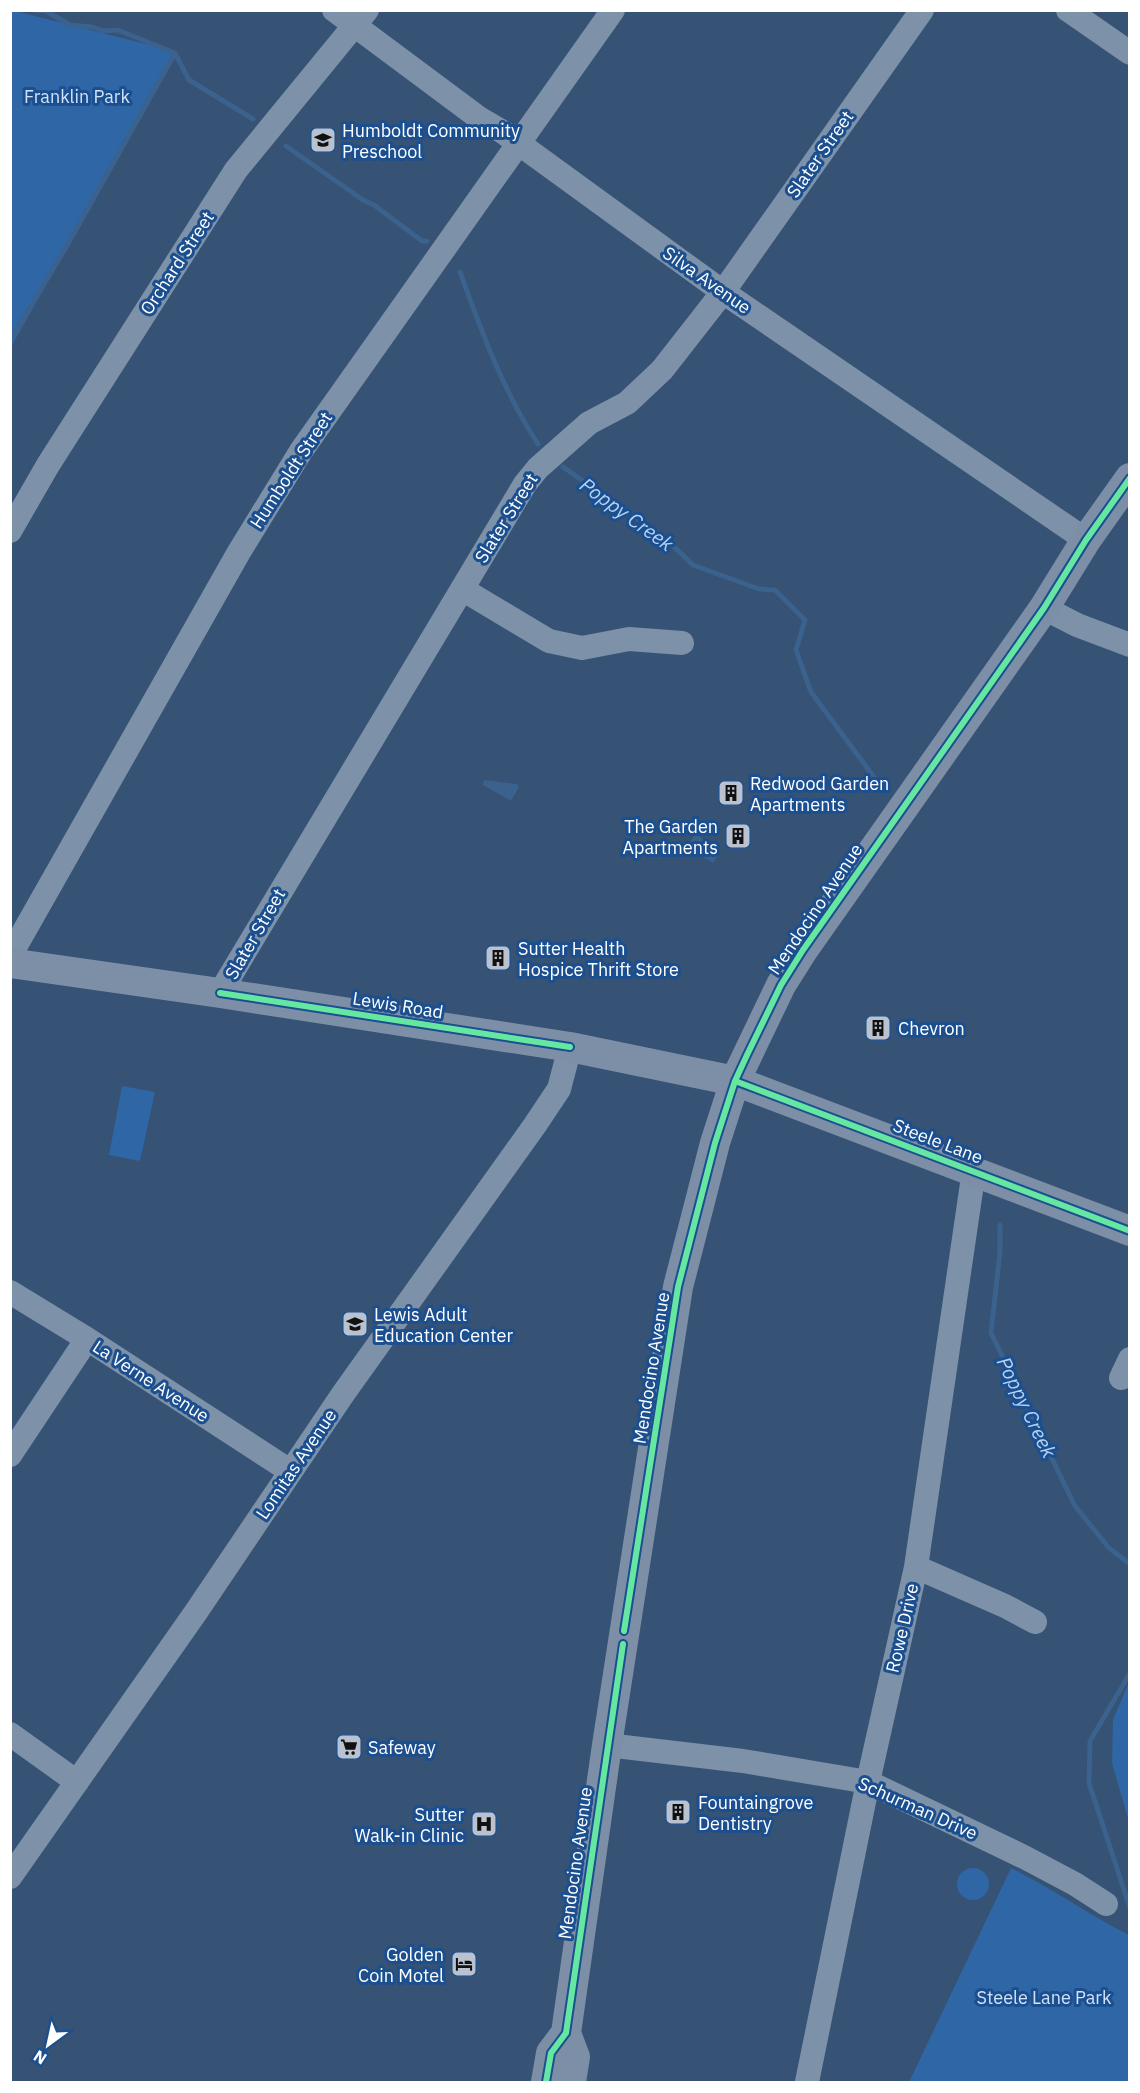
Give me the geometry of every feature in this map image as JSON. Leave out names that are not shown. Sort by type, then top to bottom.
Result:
[{"type":"main road","name":"Mendocino Avenue","points":[[546,2082],[551,2054],[566,2033],[607,1744],[678,1287],[715,1143],[735,1081],[781,985],[802,950],[1044,608],[1086,540],[1130,477]]},
{"type":"main road","name":"Lewis Road","points":[[10,963],[570,1047],[735,1081]]},
{"type":"main road","name":"Steele Lane","points":[[735,1081],[1130,1231]]},
{"type":"main road","name":"Mendocino Avenue","points":[[566,2033],[575,2057],[571,2082]]},
{"type":"street","name":"Silva Avenue","points":[[334,10],[362,18],[479,118],[518,143],[723,292],[1086,540]]},
{"type":"street","name":"Humboldt Street","points":[[10,956],[239,552],[301,451],[613,10]]},
{"type":"street","name":"Slater Street","points":[[220,993],[525,484],[538,468],[589,423],[627,403],[662,370],[723,292],[922,10]]},
{"type":"street","points":[[1068,10],[1130,53]]},
{"type":"street","name":"Orchard Street","points":[[10,531],[48,465],[236,170],[362,18]]},
{"type":"street","points":[[462,589],[549,641],[582,648],[629,639],[682,643]]},
{"type":"street","points":[[1044,608],[1077,625],[1130,645]]},
{"type":"street","name":"Lomitas Avenue","points":[[10,1877],[196,1612],[290,1472],[541,1116],[559,1089],[570,1047]]},
{"type":"street","name":"Rowe Drive","points":[[807,2082],[868,1782],[916,1567],[974,1170]]},
{"type":"street","name":"La Verne Avenue","points":[[10,1292],[87,1339],[290,1472]]},
{"type":"street","points":[[10,1455],[87,1339]]},
{"type":"street","points":[[916,1567],[1005,1606],[1035,1622]]},
{"type":"street","points":[[10,1734],[77,1782]]},
{"type":"street","name":"Schurman Drive","points":[[607,1744],[743,1761],[868,1782],[1024,1857],[1075,1884],[1106,1904]]},
{"type":"green space","name":"Franklin Park","points":[[10,11],[178,52],[11,347]]},
{"type":"green space","points":[[122,1086],[155,1092],[140,1161],[109,1155]]},
{"type":"green space","points":[[1129,1682],[1129,1822],[1112,1763],[1113,1720]]},
{"type":"green space","points":[[973,1868],[984,1873],[989,1884],[984,1895],[973,1900],[962,1895],[957,1884],[962,1873]]},
{"type":"green space","name":"Steele Lane Park","points":[[1011,1868],[1129,1935],[1129,2082],[909,2082]]},
{"type":"shaded area","points":[[484,780],[517,784],[519,787],[511,801],[483,785]]},
{"type":"shaded area","points":[[695,834],[721,850],[713,863],[687,847]]},
{"type":"waterway","name":"Poppy Creek","points":[[33,10],[46,11],[70,25],[92,27],[104,31],[118,30],[175,53],[189,80],[253,119]]},
{"type":"waterway","points":[[10,341],[68,244],[175,53]]},
{"type":"waterway","name":"Poppy Creek","points":[[286,146],[363,200],[374,205],[422,241],[427,241]]},
{"type":"waterway","name":"Poppy Creek","points":[[460,272],[504,382],[514,404],[538,444]]},
{"type":"waterway","name":"Poppy Creek","points":[[563,467],[665,538],[693,565],[759,589],[775,590],[805,620],[796,650],[811,692],[879,784]]},
{"type":"waterway","name":"Poppy Creek","points":[[1000,1225],[1000,1252],[991,1333],[1075,1506],[1109,1548],[1130,1564]]},
{"type":"waterway","name":"Poppy Creek","points":[[1130,1673],[1090,1741],[1089,1783],[1130,1908]]},
{"type":"cycle path","points":[[624,1631],[678,1287],[715,1143],[735,1081],[781,985],[803,950],[1044,608],[1086,540],[1130,478]]},
{"type":"cycle path","points":[[220,993],[570,1047]]},
{"type":"cycle path","points":[[735,1081],[1130,1231]]},
{"type":"cycle path","points":[[546,2082],[551,2053],[566,2033],[623,1644]]},
{"type":"place","name":"Humboldt Community Preschool","points":[[323,140]]},
{"type":"place","name":"Redwood Garden Apartments","points":[[731,793]]},
{"type":"place","name":"The Garden Apartments","points":[[738,836]]},
{"type":"place","name":"Sutter Health Hospice Thrift Store","points":[[498,958]]},
{"type":"place","name":"Chevron","points":[[878,1028]]},
{"type":"place","name":"Lewis Adult Education Center","points":[[355,1324]]},
{"type":"place","name":"Safeway","points":[[349,1747]]},
{"type":"place","name":"Fountaingrove Dentistry","points":[[678,1812]]},
{"type":"place","name":"Sutter Walk-in Clinic","points":[[484,1824]]},
{"type":"place","name":"Golden Coin Motel","points":[[464,1964]]}]
